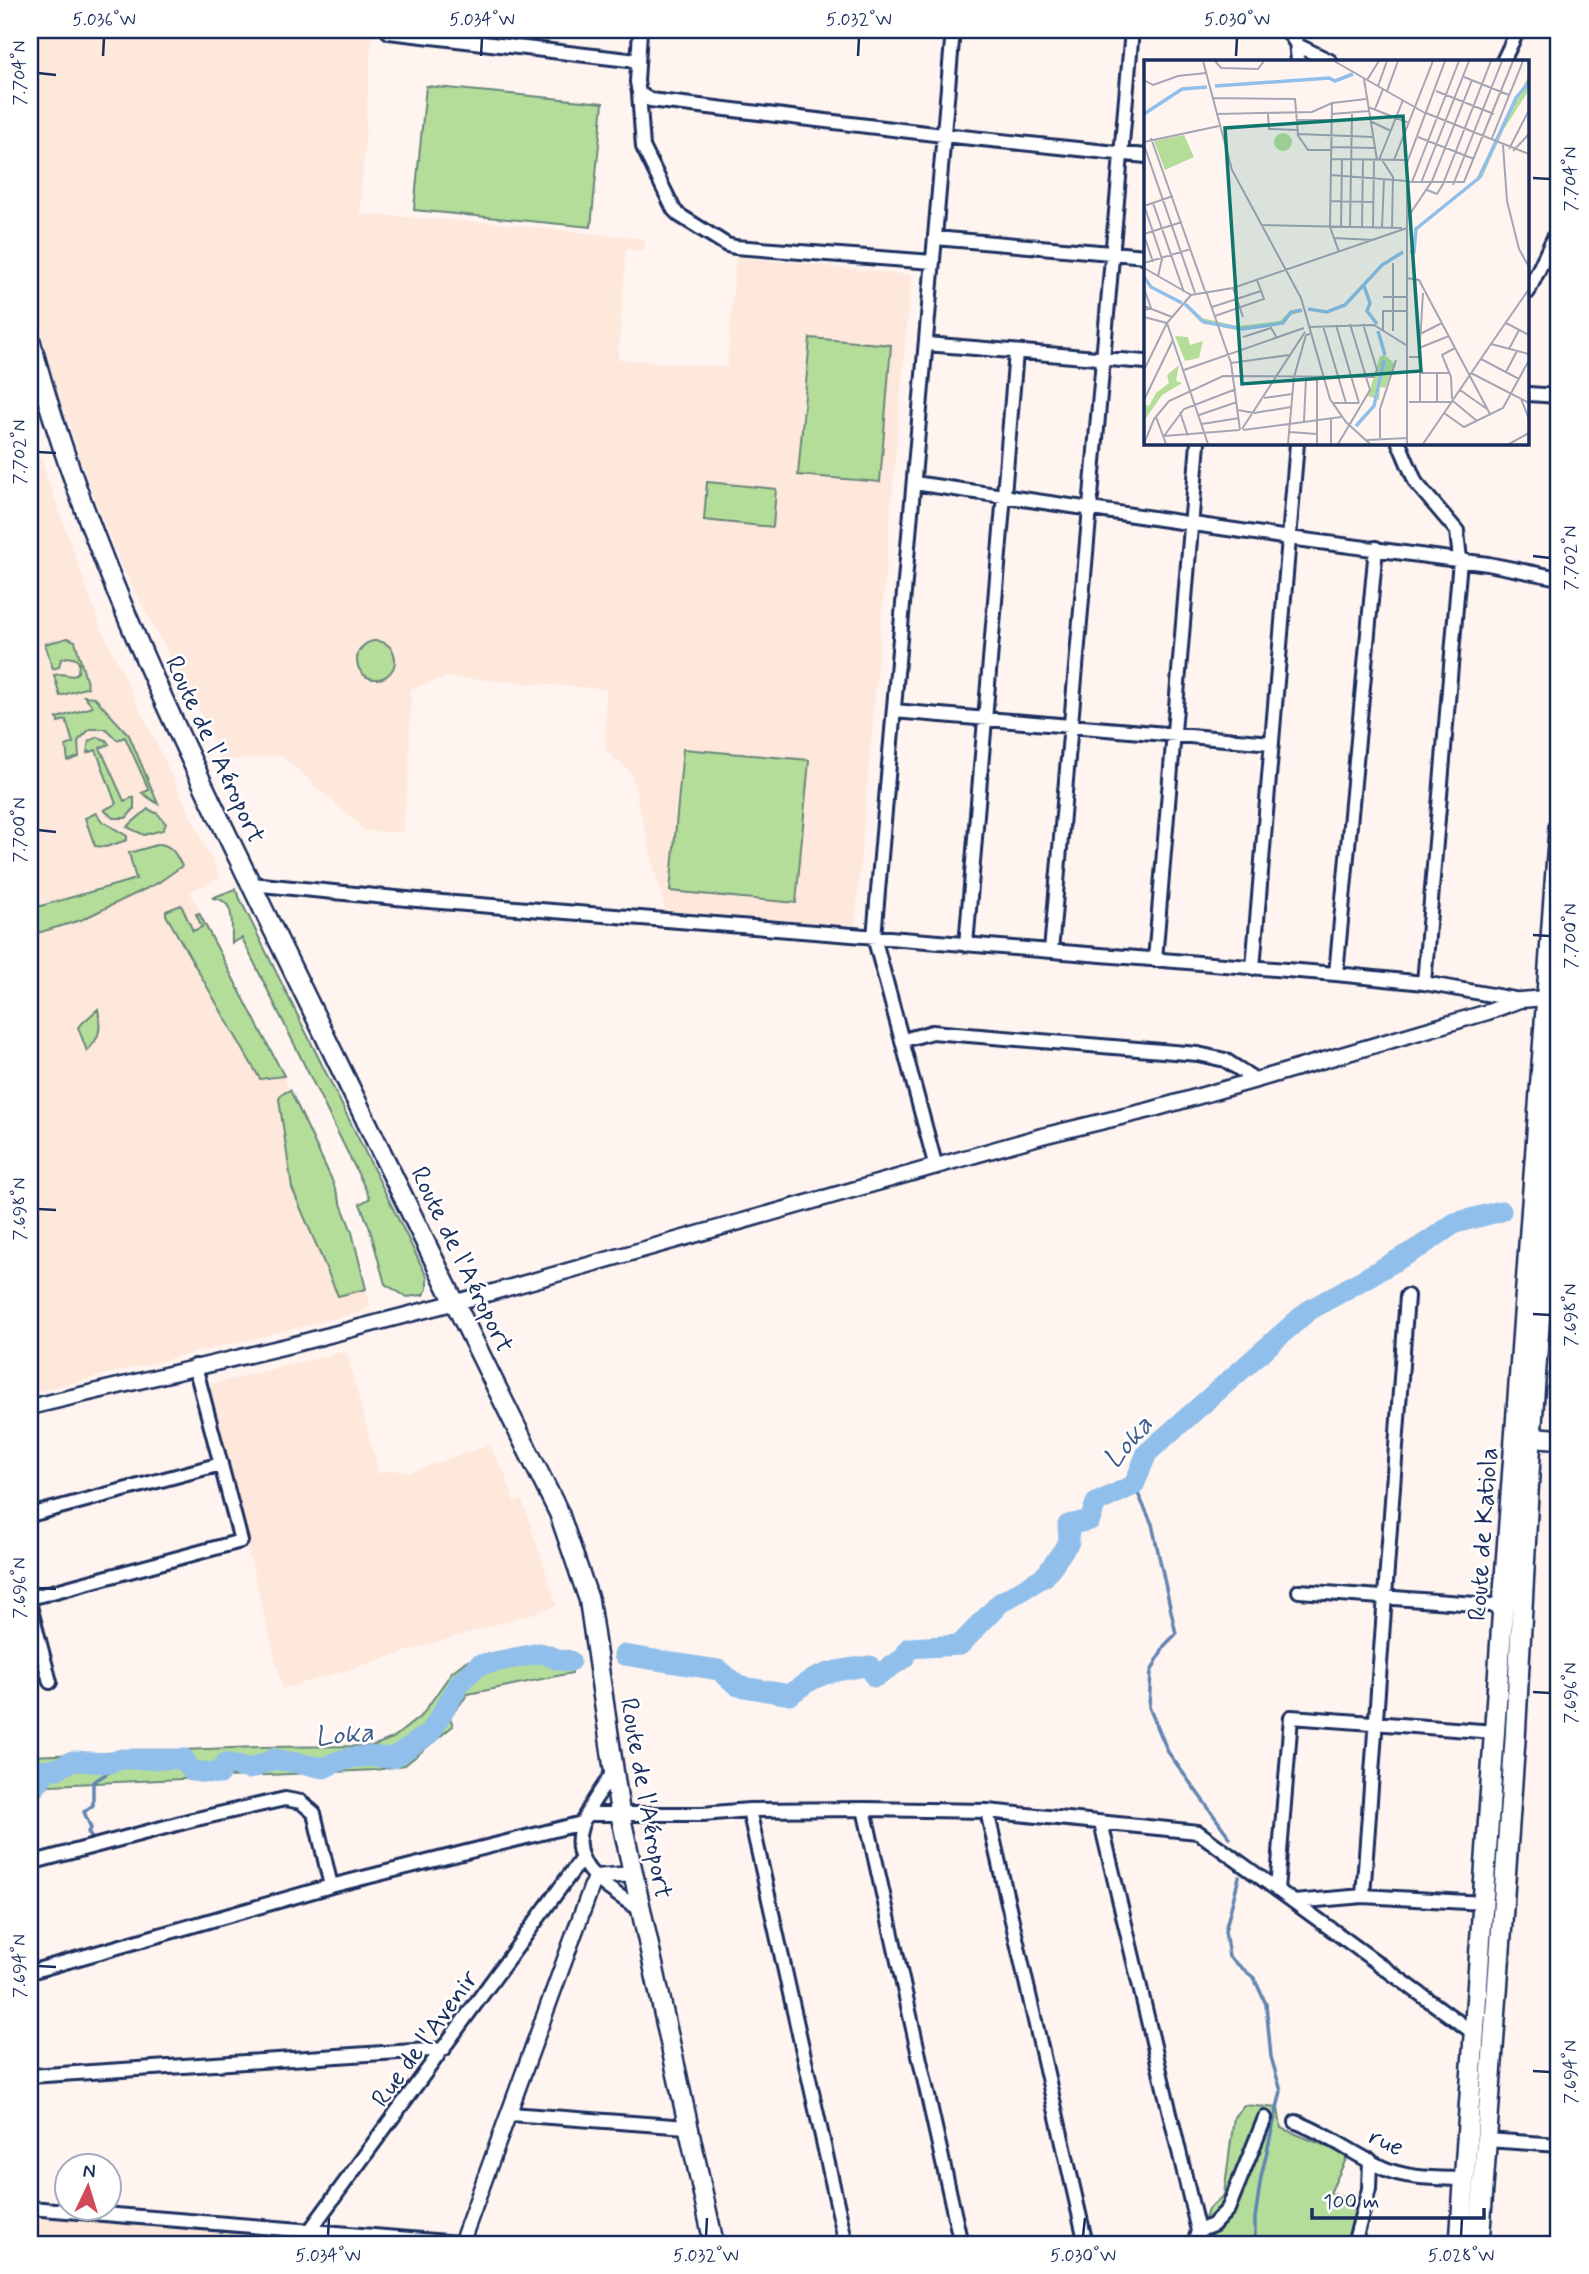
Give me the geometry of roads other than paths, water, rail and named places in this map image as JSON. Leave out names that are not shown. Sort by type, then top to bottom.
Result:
[{"type":"highway","name":"Route de Katiola","points":[[1479,2244],[1515,1740],[1523,1437],[1553,997],[1559,828]]},
{"type":"highway","name":"Route de Katiola","points":[[1460,2244],[1503,1606],[1523,1437],[1559,1048]]},
{"type":"main road","name":"Route de l'Aéroport","points":[[30,339],[78,491],[145,659],[251,884],[559,1513],[589,1601],[620,1813],[714,2244]]},
{"type":"main road","points":[[1523,1437],[1559,1439]]},
{"type":"street","points":[[387,30],[638,61]]},
{"type":"street","points":[[640,30],[638,61],[643,147],[679,215],[727,245],[933,262]]},
{"type":"street","points":[[936,1167],[904,1040],[874,937],[953,30]]},
{"type":"street","points":[[1051,951],[1132,30]]},
{"type":"street","points":[[1287,30],[1297,45],[1328,60]]},
{"type":"street","points":[[1295,30],[1298,60]]},
{"type":"street","points":[[1503,60],[1518,30]]},
{"type":"street","points":[[639,93],[650,100],[1144,156]]},
{"type":"street","points":[[1533,269],[1559,227]]},
{"type":"street","points":[[936,238],[1144,256]]},
{"type":"street","points":[[926,344],[1144,362]]},
{"type":"street","points":[[967,945],[1016,352]]},
{"type":"street","points":[[1530,394],[1559,396]]},
{"type":"street","points":[[1155,960],[1198,444]]},
{"type":"street","points":[[1253,968],[1297,444]]},
{"type":"street","points":[[1399,444],[1416,483],[1457,531],[1460,561],[1424,983]]},
{"type":"street","points":[[914,483],[1004,494],[1289,538],[1376,548],[1559,578]]},
{"type":"street","points":[[1336,974],[1376,548]]},
{"type":"street","points":[[894,711],[1272,743]]},
{"type":"street","points":[[251,884],[417,901],[1336,974],[1424,983],[1520,1000],[1553,997]]},
{"type":"street","points":[[30,1407],[455,1303],[1042,1136],[1150,1110],[1256,1080],[1488,1012],[1520,1000]]},
{"type":"street","points":[[904,1040],[932,1032],[1175,1050],[1225,1060],[1256,1080]]},
{"type":"street","points":[[1363,1896],[1407,1296]]},
{"type":"street","points":[[30,1598],[241,1541],[195,1366]]},
{"type":"street","points":[[30,1515],[221,1464]]},
{"type":"street","points":[[1299,1591],[1503,1606]]},
{"type":"street","points":[[30,1606],[50,1682]]},
{"type":"street","points":[[1277,1890],[1291,1717],[1495,1732]]},
{"type":"street","points":[[613,1772],[584,1819],[577,1837],[582,1858],[595,1877],[639,1909]]},
{"type":"street","points":[[30,1863],[192,1820],[285,1799],[302,1802],[314,1813],[331,1886]]},
{"type":"street","points":[[864,1809],[961,2244]]},
{"type":"street","points":[[748,1810],[846,2244]]},
{"type":"street","points":[[30,1972],[331,1886],[584,1819],[620,1813],[703,1814],[748,1810],[986,1811],[1198,1832],[1475,2034]]},
{"type":"street","points":[[986,1811],[1086,2244]]},
{"type":"street","points":[[1101,1823],[1198,2231],[1194,2244]]},
{"type":"street","name":"Rue de l'Avenir","points":[[300,2244],[582,1858]]},
{"type":"street","points":[[595,1877],[632,1874]]},
{"type":"street","points":[[30,2208],[464,2244],[595,1877]]},
{"type":"street","points":[[1294,1902],[1363,1896],[1483,1903]]},
{"type":"street","points":[[30,2076],[444,2049]]},
{"type":"street","points":[[510,2114],[687,2127]]},
{"type":"street","points":[[1198,2231],[1213,2225],[1228,2209],[1265,2118]]},
{"type":"street","name":"rue","points":[[1297,2122],[1318,2130],[1385,2170],[1408,2175],[1464,2179]]},
{"type":"street","points":[[1486,2140],[1559,2145]]},
{"type":"street","points":[[1354,2244],[1369,2189],[1370,2160]]},
{"type":"waterway","name":"Loka","points":[[624,1655],[719,1670],[738,1686],[790,1695],[809,1681],[837,1671],[870,1666],[875,1677],[904,1658],[909,1648],[960,1645],[1000,1603],[1045,1576],[1069,1542],[1068,1525],[1090,1520],[1096,1503],[1134,1485],[1147,1453],[1308,1311],[1420,1247],[1455,1223],[1501,1211]]},
{"type":"waterway","points":[[1134,1485],[1152,1524],[1176,1634],[1164,1646],[1151,1672],[1149,1707],[1168,1752],[1230,1838]]},
{"type":"waterway","name":"Loka","points":[[30,1784],[36,1786],[42,1778],[38,1770],[57,1769],[73,1761],[110,1763],[121,1759],[184,1759],[192,1771],[220,1774],[226,1763],[249,1769],[275,1759],[324,1768],[358,1757],[393,1758],[430,1733],[462,1680],[479,1665],[540,1653],[570,1661]]},
{"type":"waterway","points":[[91,1842],[93,1840],[88,1832],[91,1828],[84,1812],[93,1805],[93,1782],[111,1771],[110,1763]]},
{"type":"waterway","points":[[1239,1877],[1225,1931],[1229,1957],[1254,1978],[1266,2004],[1271,2057],[1281,2091],[1261,2177],[1255,2218],[1255,2244]]}]
